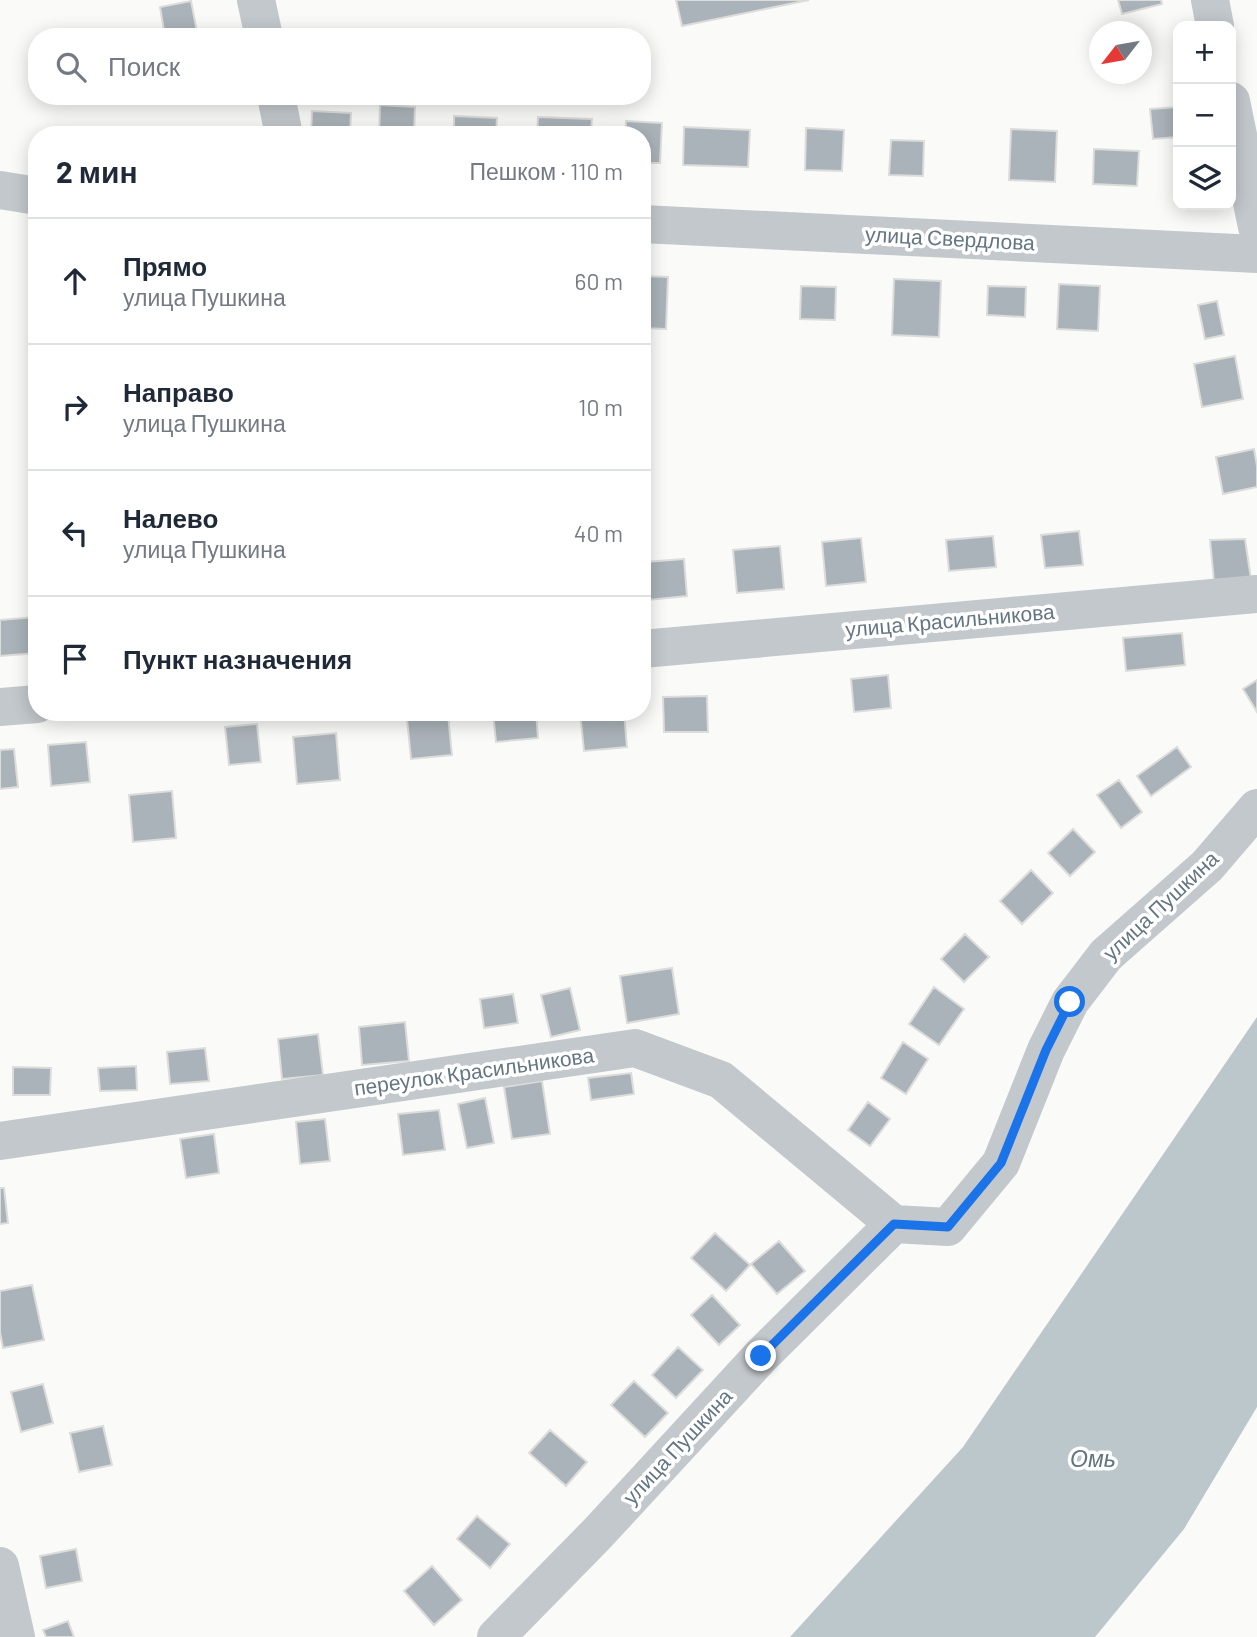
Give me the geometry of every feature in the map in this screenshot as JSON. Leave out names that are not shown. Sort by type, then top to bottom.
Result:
[{"type":"street","points":[[256,0],[262,28]]},
{"type":"street","points":[[1210,0],[1214,21]]},
{"type":"street","points":[[278,105],[282,126]]},
{"type":"street","points":[[1236,125],[1257,227]]},
{"type":"street","points":[[0,190],[28,195]]},
{"type":"street","name":"улица Свердлова","points":[[651,224],[1257,254]]},
{"type":"street","name":"улица Красильникова","points":[[651,648],[1257,594]]},
{"type":"street","points":[[0,707],[28,705]]},
{"type":"street","name":"улица Пушкина","points":[[496,1637],[597,1534],[761,1356],[894,1224],[948,1227],[1001,1163],[1046,1050],[1070,1002],[1106,955],[1207,866],[1257,808]]},
{"type":"street","name":"переулок Красильникова","points":[[0,1141],[635,1048],[721,1080],[894,1224]]},
{"type":"street","points":[[0,1566],[16,1637]]},
{"type":"water","name":"Омь","points":[[1257,1017],[1257,1407],[1184,1529],[1095,1637],[790,1637],[963,1447]]},
{"type":"building","points":[[676,0],[809,0],[682,26]]},
{"type":"building","points":[[1118,0],[1161,0],[1162,4],[1122,14]]},
{"type":"building","points":[[191,1],[196,28],[164,28],[160,7]]},
{"type":"building","points":[[380,105],[415,107],[414,126],[379,126]]},
{"type":"building","points":[[1173,107],[1173,137],[1153,139],[1150,109]]},
{"type":"building","points":[[312,111],[351,113],[350,126],[311,126]]},
{"type":"building","points":[[454,116],[497,118],[497,126],[454,126]]},
{"type":"building","points":[[538,117],[592,119],[592,126],[538,126]]},
{"type":"building","points":[[626,121],[662,123],[660,163],[651,163],[651,126],[626,126]]},
{"type":"building","points":[[684,127],[750,130],[748,167],[683,165]]},
{"type":"building","points":[[806,128],[844,130],[842,171],[805,170]]},
{"type":"building","points":[[1011,129],[1057,131],[1055,182],[1009,180]]},
{"type":"building","points":[[891,140],[924,141],[923,176],[889,175]]},
{"type":"building","points":[[1094,149],[1139,151],[1137,186],[1093,184]]},
{"type":"building","points":[[651,276],[668,277],[666,329],[651,328]]},
{"type":"building","points":[[894,279],[941,281],[939,337],[892,335]]},
{"type":"building","points":[[1059,284],[1100,286],[1098,331],[1057,329]]},
{"type":"building","points":[[801,286],[836,287],[835,320],[800,319]]},
{"type":"building","points":[[988,286],[1026,287],[1025,317],[987,315]]},
{"type":"building","points":[[1217,301],[1224,335],[1205,339],[1198,305]]},
{"type":"building","points":[[1235,356],[1243,399],[1202,407],[1194,364]]},
{"type":"building","points":[[1254,449],[1257,487],[1223,494],[1216,457]]},
{"type":"building","points":[[1079,531],[1083,565],[1045,568],[1041,535]]},
{"type":"building","points":[[993,536],[996,567],[949,571],[946,540]]},
{"type":"building","points":[[861,538],[866,582],[826,586],[822,542]]},
{"type":"building","points":[[1245,539],[1251,579],[1214,581],[1210,540]]},
{"type":"building","points":[[780,546],[784,589],[737,593],[733,550]]},
{"type":"building","points":[[684,559],[687,596],[651,600],[651,562]]},
{"type":"building","points":[[28,618],[28,654],[0,656],[0,620]]},
{"type":"building","points":[[1182,633],[1185,665],[1126,671],[1123,638]]},
{"type":"building","points":[[888,675],[891,708],[854,712],[851,679]]},
{"type":"building","points":[[1257,680],[1257,712],[1243,689]]},
{"type":"building","points":[[707,696],[708,732],[664,732],[663,697]]},
{"type":"building","points":[[407,721],[449,721],[452,755],[411,759]]},
{"type":"building","points":[[494,721],[537,721],[538,738],[496,742]]},
{"type":"building","points":[[581,721],[625,721],[627,747],[584,751]]},
{"type":"building","points":[[257,724],[261,762],[229,765],[225,727]]},
{"type":"building","points":[[336,733],[340,780],[297,784],[293,737]]},
{"type":"building","points":[[86,742],[90,782],[51,786],[48,745]]},
{"type":"building","points":[[1177,747],[1191,767],[1151,796],[1137,776]]},
{"type":"building","points":[[14,749],[18,787],[0,789],[0,750]]},
{"type":"building","points":[[1119,780],[1142,812],[1121,828],[1097,795]]},
{"type":"building","points":[[172,791],[176,838],[133,842],[129,795]]},
{"type":"building","points":[[1073,829],[1095,852],[1070,876],[1048,853]]},
{"type":"building","points":[[1031,870],[1053,893],[1022,924],[1000,901]]},
{"type":"building","points":[[965,934],[989,957],[964,982],[941,959]]},
{"type":"building","points":[[672,968],[679,1014],[627,1023],[620,976]]},
{"type":"building","points":[[934,987],[964,1009],[939,1045],[909,1024]]},
{"type":"building","points":[[570,988],[580,1030],[551,1037],[541,995]]},
{"type":"building","points":[[513,994],[518,1023],[484,1028],[480,999]]},
{"type":"building","points":[[405,1022],[409,1061],[362,1065],[359,1027]]},
{"type":"building","points":[[318,1034],[323,1075],[282,1079],[278,1039]]},
{"type":"building","points":[[903,1042],[928,1059],[906,1094],[881,1078]]},
{"type":"building","points":[[205,1048],[209,1081],[170,1084],[167,1052]]},
{"type":"building","points":[[136,1066],[137,1090],[100,1091],[98,1068]]},
{"type":"building","points":[[13,1067],[51,1068],[50,1095],[13,1095]]},
{"type":"building","points":[[631,1073],[634,1094],[591,1100],[588,1078]]},
{"type":"building","points":[[542,1081],[550,1134],[512,1139],[504,1087]]},
{"type":"building","points":[[485,1098],[494,1143],[467,1148],[458,1104]]},
{"type":"building","points":[[868,1102],[890,1119],[870,1146],[848,1130]]},
{"type":"building","points":[[439,1110],[445,1150],[403,1155],[398,1114]]},
{"type":"building","points":[[325,1119],[330,1161],[300,1164],[296,1122]]},
{"type":"building","points":[[214,1134],[219,1173],[186,1178],[180,1139]]},
{"type":"building","points":[[0,1188],[4,1188],[8,1223],[0,1224]]},
{"type":"building","points":[[715,1233],[750,1265],[726,1291],[691,1258]]},
{"type":"building","points":[[779,1241],[805,1271],[777,1294],[751,1264]]},
{"type":"building","points":[[32,1285],[44,1340],[3,1348],[0,1332],[0,1291]]},
{"type":"building","points":[[712,1295],[740,1325],[719,1345],[691,1315]]},
{"type":"building","points":[[678,1347],[703,1370],[676,1398],[652,1375]]},
{"type":"building","points":[[634,1381],[668,1413],[645,1437],[611,1405]]},
{"type":"building","points":[[43,1384],[53,1423],[21,1432],[11,1392]]},
{"type":"building","points":[[103,1426],[112,1465],[79,1472],[70,1433]]},
{"type":"building","points":[[550,1430],[587,1462],[566,1486],[529,1453]]},
{"type":"building","points":[[477,1516],[510,1544],[490,1568],[457,1539]]},
{"type":"building","points":[[76,1549],[82,1581],[46,1588],[40,1556]]},
{"type":"building","points":[[432,1566],[462,1600],[434,1625],[404,1591]]},
{"type":"building","points":[[68,1621],[74,1637],[46,1637],[43,1630]]},
{"type":"route","points":[[761,1356],[894,1224],[948,1227],[969,1204],[1001,1163],[1046,1050],[1070,1002]]}]
